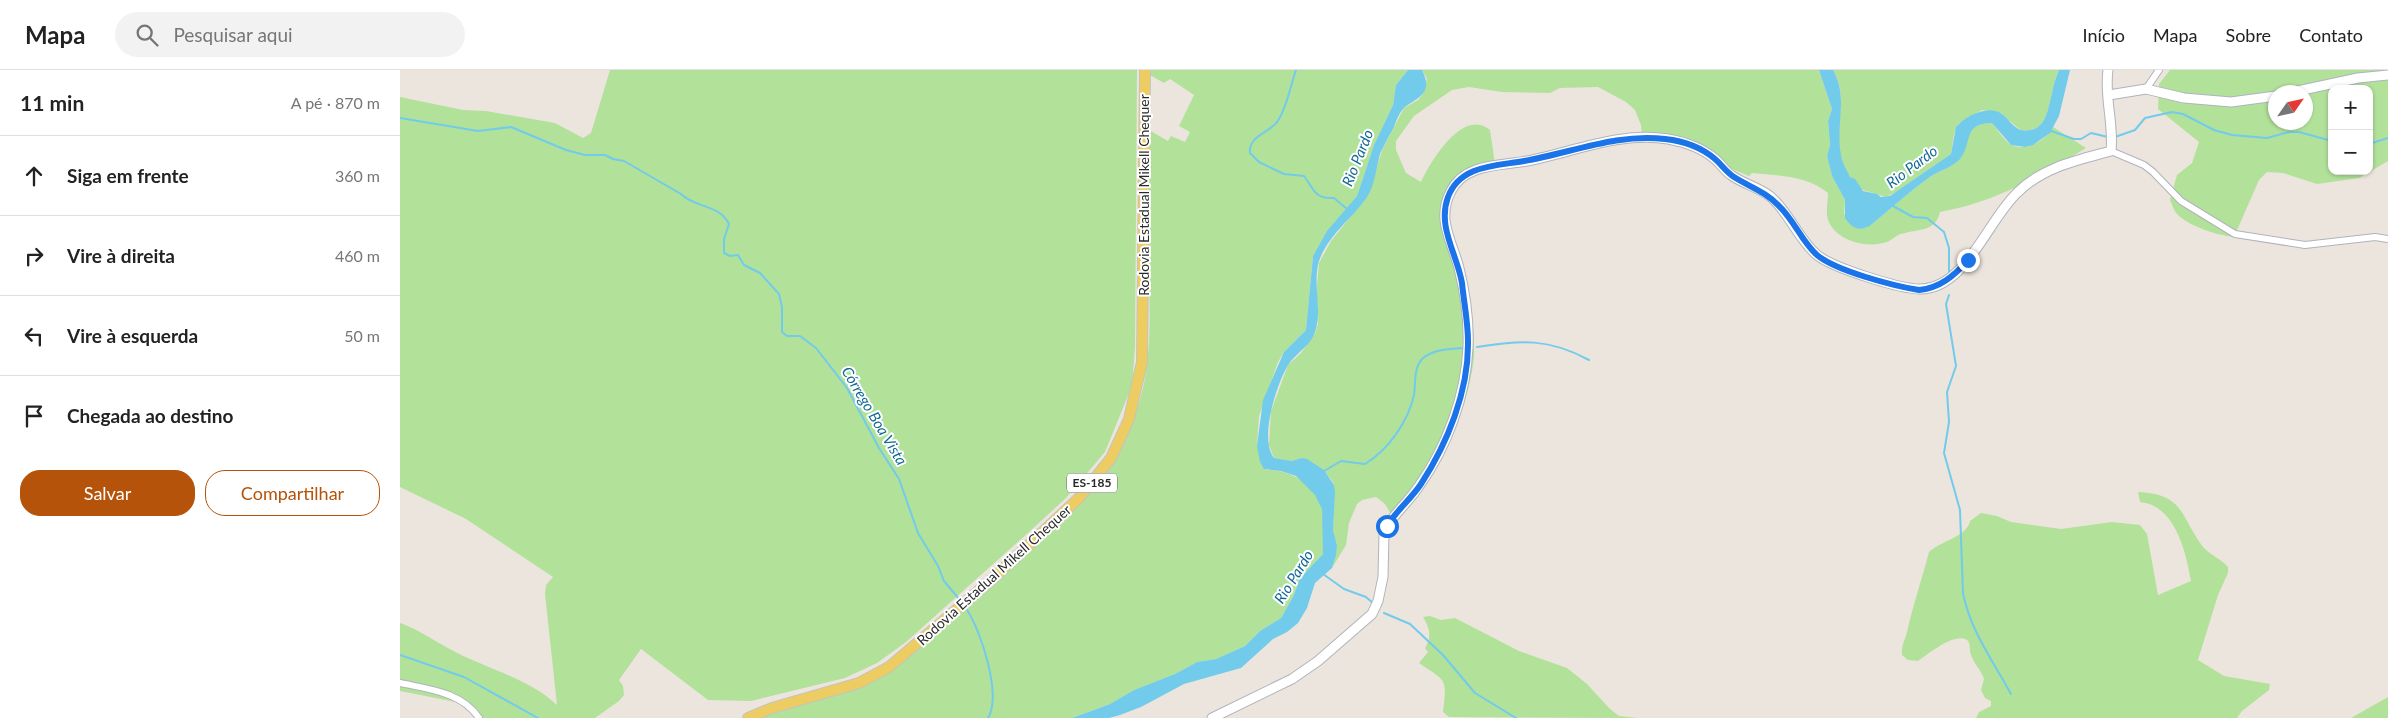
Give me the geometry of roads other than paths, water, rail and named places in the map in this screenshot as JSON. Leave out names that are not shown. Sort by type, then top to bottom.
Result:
[{"type":"main road","name":"Rodovia Estadual Mikell Chequer","points":[[748,718],[772,708],[859,683],[889,667],[990,581],[1079,498],[1111,458],[1129,419],[1142,362],[1145,70]]},
{"type":"street","points":[[2108,70],[2112,137],[2111,151]]},
{"type":"street","points":[[2146,90],[2159,70]]},
{"type":"street","points":[[2313,88],[2358,78],[2388,75]]},
{"type":"street","points":[[2109,95],[2146,90],[2184,98],[2232,102],[2268,97]]},
{"type":"street","points":[[1212,718],[1292,679],[1318,661],[1367,620],[1376,609],[1383,577],[1384,534],[1387,526],[1419,486],[1444,441],[1458,401],[1467,358],[1467,323],[1459,268],[1449,242],[1444,219],[1445,208],[1452,189],[1463,177],[1482,168],[1526,161],[1604,142],[1656,138],[1684,143],[1706,153],[1734,177],[1771,198],[1820,257],[1840,267],[1919,290],[1929,289],[1944,282],[1958,272],[2005,206],[2032,180],[2054,168],[2111,151],[2144,165],[2181,202],[2234,234],[2305,245],[2375,238],[2388,239]]},
{"type":"street","points":[[400,683],[458,698],[469,706],[479,718]]},
{"type":"water","points":[[1408,70],[1422,70],[1426,84],[1424,93],[1405,107],[1400,114],[1380,154],[1370,192],[1334,235],[1323,252],[1317,270],[1318,315],[1315,332],[1310,342],[1287,367],[1278,387],[1271,412],[1268,438],[1274,458],[1292,461],[1301,458],[1307,459],[1324,470],[1334,485],[1333,530],[1337,545],[1332,568],[1315,583],[1307,608],[1298,623],[1287,632],[1273,639],[1241,668],[1184,684],[1141,707],[1120,715],[1109,718],[1072,718],[1110,704],[1134,690],[1175,674],[1197,662],[1216,659],[1245,646],[1260,631],[1281,618],[1294,595],[1300,578],[1323,554],[1322,509],[1315,495],[1296,476],[1281,471],[1264,469],[1260,462],[1257,446],[1263,400],[1284,352],[1306,330],[1313,256],[1327,231],[1357,196],[1374,145],[1393,105],[1396,85]]},
{"type":"water","points":[[1819,70],[1833,70],[1838,80],[1841,101],[1840,144],[1842,158],[1850,177],[1855,179],[1863,191],[1877,194],[1881,197],[1890,196],[1951,154],[1956,127],[1971,115],[1984,111],[1997,111],[2020,130],[2035,129],[2047,114],[2059,70],[2070,70],[2059,116],[2050,133],[2033,145],[2025,147],[2011,145],[1992,123],[1976,126],[1972,130],[1964,153],[1957,162],[1927,179],[1871,225],[1860,229],[1851,225],[1845,218],[1845,200],[1832,176],[1827,156],[1830,145],[1828,121],[1832,109]]},
{"type":"waterway","points":[[1296,70],[1280,117],[1273,126],[1252,143],[1250,153],[1259,162],[1284,174],[1304,176],[1318,195],[1334,198],[1347,209]]},
{"type":"waterway","points":[[2115,137],[2135,130],[2145,118],[2172,112],[2183,114],[2214,130],[2232,135],[2267,138],[2289,132],[2299,132],[2328,140]]},
{"type":"waterway","name":"Córrego Boa Vista","points":[[400,118],[478,131],[511,127],[566,150],[585,155],[605,155],[624,161],[693,202],[713,209],[725,218],[729,224],[724,239],[724,253],[730,256],[738,255],[744,265],[760,273],[779,294],[782,307],[782,332],[787,336],[800,336],[816,348],[847,388],[879,448],[899,479],[918,533],[938,566],[944,581],[959,599]]},
{"type":"waterway","points":[[2051,131],[2074,139],[2081,139],[2091,133],[2108,137]]},
{"type":"waterway","points":[[2373,143],[2388,138]]},
{"type":"waterway","points":[[1893,206],[1913,217],[1927,218],[1944,232],[1949,248],[1949,274]]},
{"type":"waterway","points":[[1949,295],[1946,304],[1956,366],[1947,392],[1949,422],[1944,453],[1960,510],[1963,593],[1966,607],[1977,633],[2011,694]]},
{"type":"waterway","points":[[1477,347],[1521,342],[1547,344],[1589,360]]},
{"type":"waterway","points":[[1324,471],[1341,461],[1365,464],[1382,451],[1396,434],[1407,415],[1414,395],[1416,371],[1423,358],[1437,351],[1464,348]]},
{"type":"waterway","points":[[1323,574],[1344,589],[1366,597],[1374,604]]},
{"type":"waterway","name":"Córrego Boa Vista","points":[[967,610],[978,632],[988,663],[993,694],[992,708],[988,718]]},
{"type":"waterway","points":[[1384,613],[1410,624],[1443,655],[1475,693],[1516,718]]},
{"type":"waterway","points":[[400,655],[464,677],[538,718]]},
{"type":"water label","name":"Rio Pardo","points":[[1358,158]]},
{"type":"water label","name":"Rio Pardo","points":[[1912,167]]},
{"type":"water label","name":"Rio Pardo","points":[[1294,577]]}]
